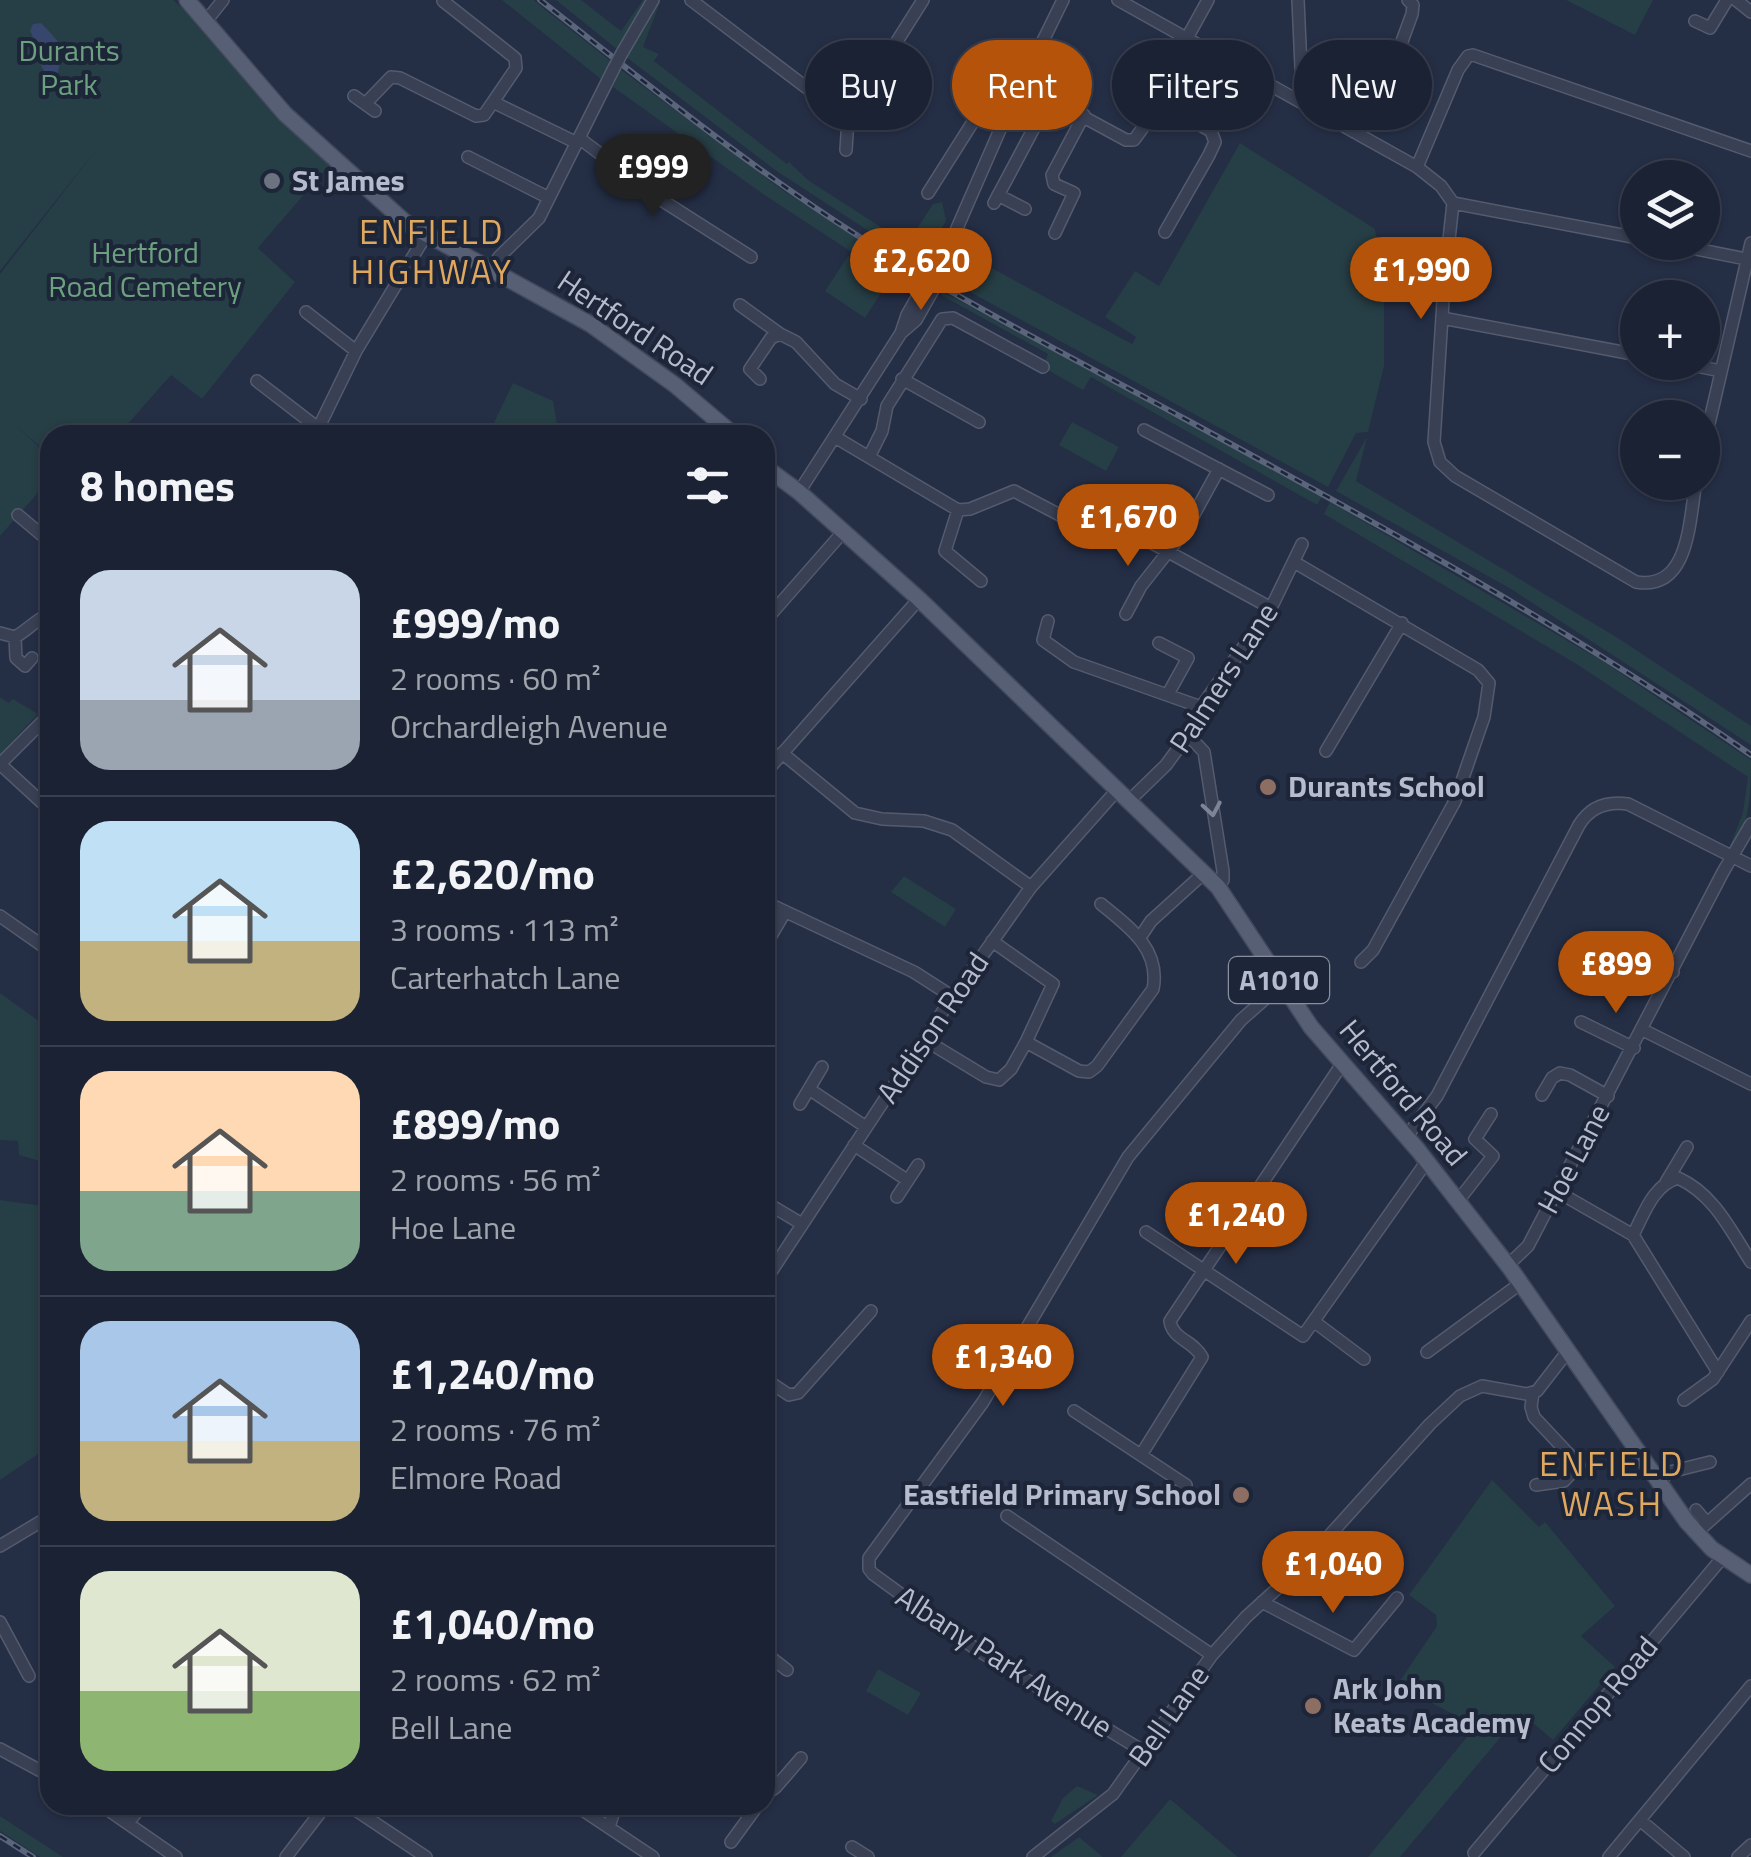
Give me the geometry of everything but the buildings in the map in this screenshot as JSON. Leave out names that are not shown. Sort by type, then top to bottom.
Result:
[{"type":"main road","name":"Hertford Road","points":[[187,0],[285,114],[384,204],[426,236],[492,268],[604,333],[723,425]]},
{"type":"main road","name":"Hertford Road","points":[[775,475],[919,599],[1218,888],[1342,1064],[1407,1136],[1508,1266],[1658,1481],[1723,1557],[1751,1575]]},
{"type":"street","points":[[207,20],[222,0]]},
{"type":"street","points":[[492,268],[534,226],[653,0]]},
{"type":"street","points":[[690,0],[805,87]]},
{"type":"street","points":[[1043,40],[1063,0]]},
{"type":"street","points":[[1118,0],[1294,98]]},
{"type":"street","points":[[1187,38],[1208,0]]},
{"type":"street","points":[[1298,0],[1300,40]]},
{"type":"street","points":[[1354,132],[1366,102],[1393,66],[1412,14],[1408,0]]},
{"type":"street","points":[[1695,21],[1710,28],[1727,0]]},
{"type":"street","points":[[1736,0],[1751,12]]},
{"type":"street","points":[[354,96],[370,108],[391,77],[400,78],[476,116],[484,114],[516,68],[515,58],[443,1]]},
{"type":"street","points":[[897,40],[920,2]]},
{"type":"street","points":[[1417,167],[1458,70],[1473,55],[1751,151]]},
{"type":"street","points":[[493,102],[578,140],[750,257]]},
{"type":"street","points":[[1092,120],[1126,140],[1134,140],[1155,111],[1165,106],[1211,130],[1215,142],[1165,232]]},
{"type":"street","points":[[846,130],[846,150]]},
{"type":"street","points":[[928,193],[969,130]]},
{"type":"street","points":[[799,492],[901,333],[916,320],[937,272],[950,258],[952,242],[1001,130]]},
{"type":"street","points":[[1025,209],[996,199],[1033,130]]},
{"type":"street","points":[[1054,232],[1079,192],[1054,184],[1052,175],[1076,130]]},
{"type":"street","points":[[1350,130],[1417,167],[1441,186],[1453,203],[1434,442],[1440,462],[1455,476],[1636,582],[1651,584],[1668,578],[1681,560],[1693,500]]},
{"type":"street","points":[[468,157],[550,198]]},
{"type":"street","points":[[1453,203],[1620,235]]},
{"type":"street","points":[[324,425],[356,352],[426,236]]},
{"type":"street","points":[[1714,400],[1751,243]]},
{"type":"street","points":[[1720,254],[1749,260]]},
{"type":"street","points":[[740,306],[796,342],[834,384],[860,399]]},
{"type":"street","points":[[306,312],[356,352]]},
{"type":"street","points":[[870,457],[882,432],[887,406],[942,320],[953,318],[1043,367]]},
{"type":"street","points":[[1442,318],[1620,352]]},
{"type":"street","points":[[760,379],[750,369],[771,338],[780,334]]},
{"type":"street","points":[[902,380],[979,422]]},
{"type":"street","points":[[258,381],[310,425]]},
{"type":"street","points":[[1144,430],[1268,496]]},
{"type":"street","points":[[835,437],[958,510],[970,509],[1014,487],[1076,523]]},
{"type":"street","points":[[1126,614],[1219,469]]},
{"type":"street","points":[[958,510],[945,551],[980,581]]},
{"type":"street","points":[[1092,526],[1099,514],[1271,608]]},
{"type":"street","points":[[18,515],[40,534]]},
{"type":"street","points":[[775,610],[843,532]]},
{"type":"street","name":"Palmers Lane","points":[[1124,794],[1166,765],[1188,735],[1202,706],[1271,608],[1302,544]]},
{"type":"street","points":[[1294,562],[1478,670],[1489,682],[1489,696],[1455,801],[1373,950],[1361,962]]},
{"type":"street","points":[[775,761],[919,599]]},
{"type":"street","points":[[0,633],[15,637],[40,617]]},
{"type":"street","points":[[1048,621],[1042,640],[1074,662],[1202,706]]},
{"type":"street","points":[[1326,751],[1402,624]]},
{"type":"street","points":[[15,637],[16,658],[25,666],[32,658]]},
{"type":"street","points":[[1160,643],[1188,658],[1168,694]]},
{"type":"street","points":[[40,724],[0,764],[40,801]]},
{"type":"street","points":[[1188,735],[1204,752],[1224,871],[1218,888]]},
{"type":"street","points":[[782,753],[855,813],[882,820],[924,820],[952,830],[1030,887]]},
{"type":"street","name":"Addison Road","points":[[775,1266],[1030,887],[1124,794]]},
{"type":"street","points":[[1407,1136],[1437,1096],[1587,814],[1606,804],[1628,804],[1751,866]]},
{"type":"street","name":"Hoe Lane","points":[[1508,1266],[1528,1246],[1558,1192],[1751,824]]},
{"type":"street","points":[[1141,936],[1151,921],[1204,873]]},
{"type":"street","points":[[1026,1042],[1079,1071],[1089,1072],[1153,990],[1155,978],[1141,936],[1101,904]]},
{"type":"street","points":[[775,907],[914,972],[953,997]]},
{"type":"street","points":[[775,930],[786,912]]},
{"type":"street","points":[[0,916],[40,944]]},
{"type":"street","points":[[924,1040],[986,1077],[999,1080],[1011,1069],[1054,984],[992,941]]},
{"type":"street","points":[[1622,946],[1673,972]]},
{"type":"street","name":"Albany Park Avenue","points":[[1143,1752],[942,1627],[874,1574],[869,1558],[984,1402],[1128,1157],[1241,1020],[1282,984]]},
{"type":"street","points":[[1581,1022],[1634,1048]]},
{"type":"street","points":[[1643,1030],[1751,1084]]},
{"type":"street","points":[[1141,1455],[1202,1357],[1199,1350],[1174,1332],[1170,1321],[1342,1064]]},
{"type":"street","points":[[800,1104],[822,1067]]},
{"type":"street","points":[[1542,1096],[1552,1078],[1560,1073],[1608,1096]]},
{"type":"street","points":[[809,1088],[866,1127]]},
{"type":"street","points":[[1458,1201],[1493,1156],[1475,1139],[1491,1114]]},
{"type":"street","points":[[854,1145],[907,1180]]},
{"type":"street","points":[[1633,1235],[1687,1147]]},
{"type":"street","points":[[1146,1232],[1303,1336],[1427,1161]]},
{"type":"street","points":[[897,1197],[918,1164]]},
{"type":"street","points":[[1666,1182],[1684,1180],[1706,1197],[1751,1262]]},
{"type":"street","points":[[1558,1192],[1633,1235],[1718,1372]]},
{"type":"street","points":[[775,1208],[802,1224]]},
{"type":"street","points":[[1427,1352],[1521,1284]]},
{"type":"street","points":[[775,1386],[789,1395],[798,1392],[870,1311]]},
{"type":"street","points":[[1316,1322],[1364,1359]]},
{"type":"street","points":[[1684,1400],[1718,1372],[1751,1322]]},
{"type":"street","points":[[1536,1485],[1564,1481],[1580,1465],[1534,1417],[1533,1393],[1542,1387],[1568,1350]]},
{"type":"street","name":"Bell Lane","points":[[1033,1857],[1105,1801],[1212,1656],[1302,1566],[1460,1396],[1482,1386],[1533,1393]]},
{"type":"street","points":[[1074,1411],[1186,1486]]},
{"type":"street","points":[[1658,1481],[1670,1472],[1710,1462]]},
{"type":"street","points":[[1696,1510],[1702,1528],[1751,1484]]},
{"type":"street","points":[[1007,1516],[1212,1656]]},
{"type":"street","points":[[0,1546],[40,1523]]},
{"type":"street","name":"Connop Road","points":[[1474,1853],[1723,1557]]},
{"type":"street","points":[[1262,1602],[1354,1650],[1398,1598]]},
{"type":"street","points":[[0,1622],[29,1676]]},
{"type":"street","points":[[775,1661],[787,1670]]},
{"type":"street","points":[[1609,1857],[1751,1686]]},
{"type":"street","points":[[0,1749],[40,1771]]},
{"type":"street","points":[[775,1788],[800,1758]]},
{"type":"street","points":[[116,1815],[176,1857]]},
{"type":"street","points":[[128,1823],[134,1815]]},
{"type":"street","points":[[286,1857],[318,1815]]},
{"type":"street","points":[[363,1815],[426,1857]]},
{"type":"street","points":[[590,1815],[652,1857]]},
{"type":"street","points":[[609,1827],[613,1815]]},
{"type":"street","points":[[731,1842],[751,1815]]},
{"type":"street","points":[[1640,1820],[1684,1857]]},
{"type":"street","points":[[1738,1857],[1751,1845]]},
{"type":"street","points":[[852,1846],[868,1857]]},
{"type":"green space","name":"Hertford Road Cemetery","points":[[0,0],[173,0],[330,164],[258,248],[295,282],[202,399],[171,375],[127,425],[40,425],[40,447],[17,427],[40,448],[40,490],[0,536],[0,274],[100,145],[0,271]]},
{"type":"green space","points":[[502,0],[534,0],[612,62],[602,80]]},
{"type":"green space","points":[[556,0],[581,0],[621,31],[643,0],[647,0],[618,50]]},
{"type":"green space","points":[[661,0],[643,47],[659,54],[654,61],[808,180],[907,244],[933,204],[942,202],[946,220],[924,267],[778,172],[626,57]]},
{"type":"green space","points":[[1566,0],[1653,0],[1635,35]]},
{"type":"green space","points":[[620,69],[784,191],[919,277],[911,291],[763,194],[613,87]]},
{"type":"green space","points":[[1240,143],[1375,229],[1384,295],[1384,366],[1368,432],[1356,433],[1328,487],[948,280],[962,252],[1132,344],[1136,337],[1105,317],[1135,271],[1159,286]]},
{"type":"green space","points":[[848,256],[888,282],[865,318],[825,291]]},
{"type":"green space","points":[[942,291],[1322,497],[1317,505],[1091,377],[1083,390],[1046,369],[1048,354],[941,295]]},
{"type":"green space","points":[[513,383],[553,401],[557,425],[493,425]]},
{"type":"green space","points":[[1072,422],[1119,447],[1106,471],[1059,445]]},
{"type":"green space","points":[[1367,437],[1356,481],[1618,638],[1751,726],[1751,745],[1511,589],[1336,491]]},
{"type":"green space","points":[[1330,502],[1604,662],[1751,760],[1748,808],[1737,839],[1730,846],[1743,812],[1748,777],[1578,665],[1324,514]]},
{"type":"green space","points":[[0,697],[9,703],[13,699],[38,714],[0,754]]},
{"type":"green space","points":[[904,876],[956,909],[945,927],[891,892]]},
{"type":"green space","points":[[0,993],[40,1022],[40,1161],[19,1155],[18,1141],[0,1140]]},
{"type":"green space","points":[[0,1200],[40,1206],[40,1453],[0,1480]]},
{"type":"green space","points":[[1492,1480],[1539,1527],[1545,1522],[1615,1606],[1581,1636],[1615,1667],[1553,1740],[1521,1713],[1400,1857],[1368,1857],[1476,1726],[1397,1685],[1437,1626],[1436,1615],[1409,1595]]},
{"type":"green space","points":[[878,1669],[921,1693],[908,1715],[866,1691]]},
{"type":"green space","points":[[1077,1786],[1098,1795],[1055,1824],[1051,1821],[1063,1798]]},
{"type":"green space","points":[[1170,1799],[1238,1857],[1121,1857]]},
{"type":"green space","points":[[0,1816],[63,1857],[40,1857],[0,1831]]},
{"type":"green space","points":[[1079,1837],[1103,1857],[1051,1857]]},
{"type":"water","points":[[41,23],[60,45],[58,73],[45,72],[41,64],[30,31],[33,24]]},
{"type":"railway","points":[[540,0],[753,164],[887,254],[1473,579],[1614,664],[1751,755]]},
{"type":"railway","points":[[0,1836],[33,1857]]},
{"type":"place","name":"St James","points":[[272,181]]},
{"type":"place","name":"Durants School","points":[[1268,787]]},
{"type":"place","name":"Eastfield Primary School","points":[[1241,1495]]},
{"type":"place","name":"Ark John Keats Academy","points":[[1313,1706]]},
{"type":"district","name":"ENFIELD HIGHWAY","points":[[432,252]]},
{"type":"district","name":"ENFIELD WASH","points":[[1612,1484]]},
{"type":"park label","name":"Durants Park","points":[[69,68]]}]
